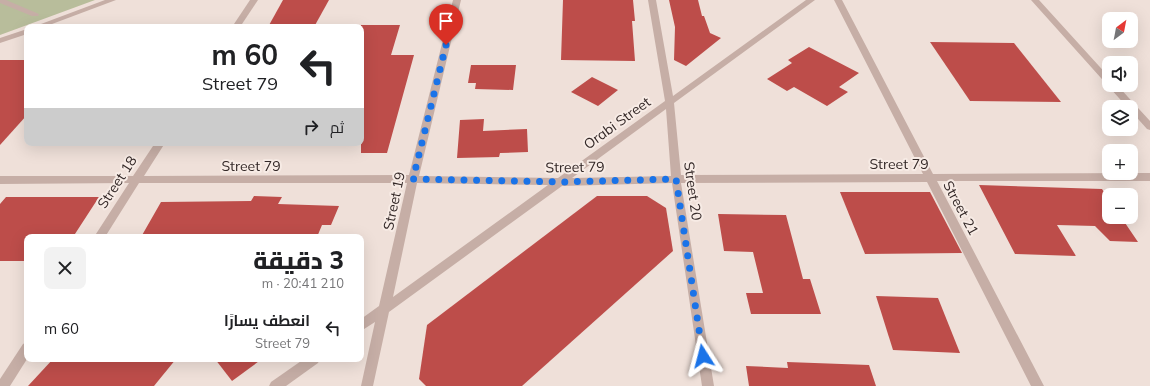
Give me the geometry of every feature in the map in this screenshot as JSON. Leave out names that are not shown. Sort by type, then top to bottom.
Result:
[{"type":"street","points":[[0,0],[35,14]]},
{"type":"street","points":[[45,24],[112,0]]},
{"type":"street","points":[[238,24],[254,0]]},
{"type":"street","name":"Street 19","points":[[367,386],[413,179],[457,0]]},
{"type":"street","name":"Street 20","points":[[652,0],[670,103],[676,179],[708,386]]},
{"type":"street","name":"Orabi Street","points":[[364,324],[812,0]]},
{"type":"street","name":"Street 21","points":[[838,0],[1038,386]]},
{"type":"street","points":[[1035,0],[1102,74]]},
{"type":"street","points":[[0,41],[24,32]]},
{"type":"street","points":[[1118,92],[1150,127]]},
{"type":"street","name":"Street 18","points":[[101,234],[158,146]]},
{"type":"street","name":"Street 79","points":[[0,180],[413,179],[562,182],[676,179],[1150,178]]},
{"type":"street","points":[[3,386],[24,353]]},
{"type":"street","points":[[275,386],[310,362]]},
{"type":"green space","points":[[0,0],[95,0],[30,24],[24,24],[24,26],[0,35]]},
{"type":"building","points":[[283,0],[329,0],[316,24],[270,24]]},
{"type":"building","points":[[563,0],[633,0],[635,21],[632,21],[635,61],[561,60]]},
{"type":"building","points":[[669,0],[698,0],[702,16],[704,16],[710,33],[721,38],[686,66],[674,60],[675,27]]},
{"type":"building","points":[[364,25],[400,25],[391,55],[414,55],[387,153],[361,153],[361,146],[364,146]]},
{"type":"building","points":[[930,42],[1014,43],[1061,102],[970,101]]},
{"type":"building","points":[[809,47],[859,73],[839,87],[848,92],[827,106],[794,87],[787,91],[767,79],[792,63],[788,60]]},
{"type":"building","points":[[0,60],[24,60],[24,118],[0,145]]},
{"type":"building","points":[[471,65],[516,65],[513,90],[475,89],[476,83],[468,83]]},
{"type":"building","points":[[592,77],[618,90],[598,106],[571,92]]},
{"type":"building","points":[[484,119],[483,131],[527,129],[528,152],[500,153],[499,157],[457,158],[460,120]]},
{"type":"building","points":[[979,185],[1102,189],[1102,224],[1126,224],[1138,242],[1110,241],[1095,226],[1057,225],[1076,256],[1015,254]]},
{"type":"building","points":[[840,192],[930,192],[962,253],[865,254]]},
{"type":"building","points":[[254,196],[282,197],[278,204],[339,206],[331,225],[322,225],[318,234],[143,234],[161,202],[251,201]]},
{"type":"building","points":[[597,196],[647,196],[666,208],[673,251],[522,386],[426,386],[419,379],[427,325]]},
{"type":"building","points":[[6,197],[99,197],[75,234],[24,234],[24,261],[0,261],[0,204]]},
{"type":"building","points":[[718,214],[786,215],[803,279],[810,279],[821,314],[751,314],[746,293],[763,293],[753,252],[724,251]]},
{"type":"building","points":[[876,296],[938,298],[960,353],[893,350]]},
{"type":"building","points":[[50,362],[174,362],[154,386],[28,386]]},
{"type":"building","points":[[217,362],[258,362],[232,381]]},
{"type":"building","points":[[787,362],[869,365],[876,386],[749,386],[746,366],[788,368]]},
{"type":"route","points":[[446,45],[413,179],[562,182],[676,179],[703,356]]}]
